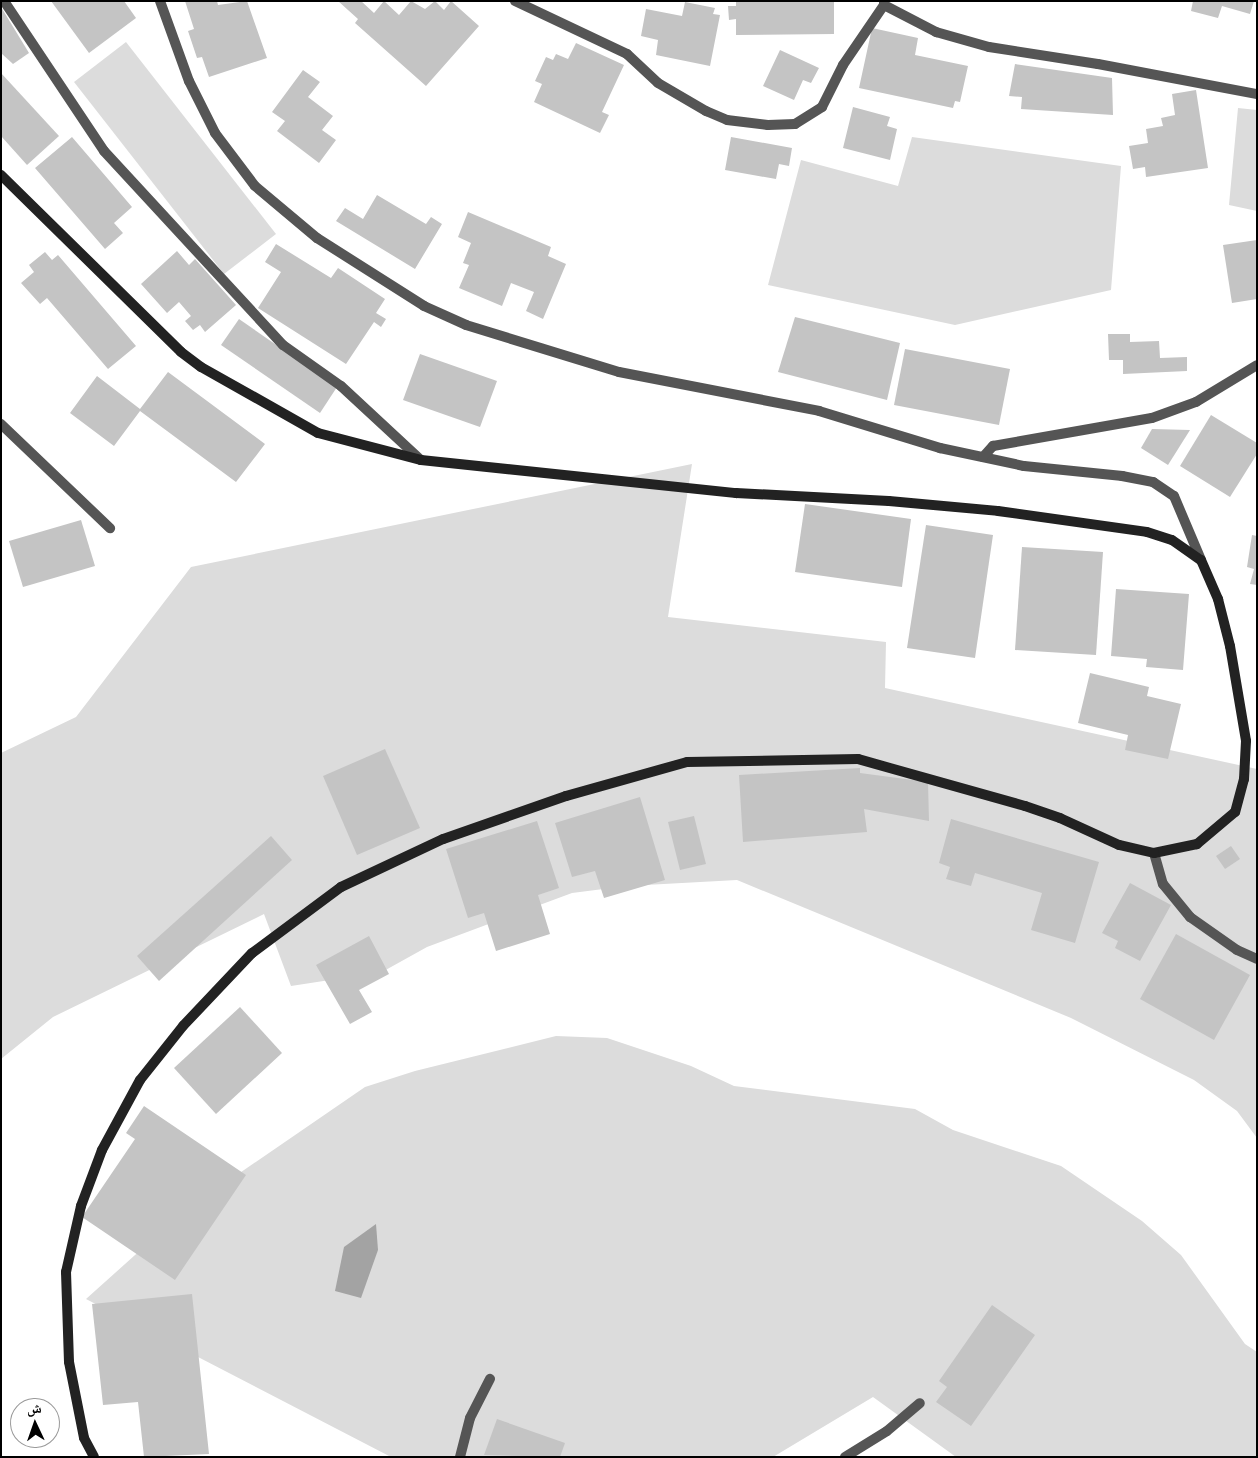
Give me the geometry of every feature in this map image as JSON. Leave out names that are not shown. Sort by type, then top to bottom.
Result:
[{"type":"street","points":[[4,1],[104,151],[283,345],[342,386],[421,460]]},
{"type":"street","points":[[94,1457],[84,1438],[69,1362],[66,1272],[81,1206],[102,1150],[140,1080],[183,1026],[252,953],[341,887],[443,839],[566,796],[687,762],[858,759],[1025,806],[1060,818],[1119,845],[1154,853],[1197,844],[1235,812],[1244,779],[1246,741],[1230,646],[1218,599],[1174,496],[1153,482],[1122,476],[1024,466],[940,448],[820,411],[620,372],[466,325],[424,306],[316,238],[255,186],[215,133],[189,81],[160,1]]},
{"type":"street","points":[[514,1],[627,54],[658,83],[727,120],[768,125],[795,124],[822,107],[842,65],[884,3],[936,32],[989,47],[1098,64],[1257,94]]},
{"type":"street","points":[[1,175],[201,368],[318,433],[421,460],[736,493],[889,501],[998,511],[1147,532],[1172,540],[1201,560]]},
{"type":"street","points":[[983,457],[993,446],[1152,418],[1196,402],[1257,365]]},
{"type":"street","points":[[1,424],[110,528]]},
{"type":"street","points":[[1154,853],[1163,884],[1190,917],[1237,950],[1257,959]]},
{"type":"street","points":[[460,1457],[470,1418],[490,1379]]},
{"type":"street","points":[[845,1457],[887,1431],[920,1403]]},
{"type":"shaded area","points":[[126,42],[276,234],[224,274],[74,82]]},
{"type":"shaded area","points":[[1238,108],[1257,110],[1257,211],[1229,205]]},
{"type":"shaded area","points":[[912,137],[1121,166],[1111,290],[955,325],[768,285],[801,160],[898,186]]},
{"type":"shaded area","points":[[692,464],[668,617],[886,642],[885,688],[1257,769],[1257,1138],[1237,1111],[1194,1080],[1071,1018],[737,880],[627,886],[572,893],[427,947],[382,972],[291,986],[264,914],[53,1017],[1,1059],[1,753],[76,717],[191,567]]},
{"type":"shaded area","points":[[556,1036],[607,1038],[691,1066],[734,1086],[915,1109],[953,1130],[1061,1166],[1142,1221],[1181,1255],[1245,1344],[1257,1352],[1257,1457],[956,1457],[873,1397],[773,1457],[391,1457],[86,1299],[183,1212],[365,1087],[415,1071]]},
{"type":"shaded area","points":[[376,1224],[378,1250],[361,1298],[335,1291],[344,1247]]},
{"type":"building","points":[[51,1],[124,1],[136,18],[89,53]]},
{"type":"building","points":[[185,1],[217,1],[218,5],[247,1],[267,58],[209,77],[202,57],[197,58],[188,31],[194,29]]},
{"type":"building","points":[[338,1],[361,1],[374,13],[384,1],[399,15],[411,1],[425,9],[435,1],[444,10],[451,1],[479,26],[426,86],[355,23],[358,19]]},
{"type":"building","points":[[736,1],[834,1],[834,34],[736,35],[736,19],[729,20],[728,6],[736,6]]},
{"type":"building","points":[[1193,1],[1254,1],[1250,14],[1222,6],[1218,18],[1191,11]]},
{"type":"building","points":[[685,2],[715,8],[713,14],[720,15],[710,66],[656,55],[658,40],[641,36],[646,9],[682,16]]},
{"type":"building","points":[[1,7],[29,53],[13,64],[1,53]]},
{"type":"building","points":[[872,28],[918,38],[915,55],[968,66],[960,102],[955,101],[953,108],[859,88]]},
{"type":"building","points":[[576,43],[624,65],[602,112],[609,115],[600,133],[534,102],[542,84],[535,81],[546,57],[553,60],[556,54],[568,59]]},
{"type":"building","points":[[780,50],[819,68],[811,83],[803,80],[794,100],[763,86]]},
{"type":"building","points":[[1015,64],[1112,78],[1113,115],[1021,109],[1022,97],[1009,96]]},
{"type":"building","points":[[303,70],[320,82],[308,97],[333,116],[322,130],[336,140],[319,163],[277,131],[285,121],[272,112]]},
{"type":"building","points":[[1,73],[59,136],[27,165],[1,136]]},
{"type":"building","points":[[1196,90],[1208,168],[1146,177],[1145,167],[1133,169],[1129,146],[1148,143],[1146,129],[1163,126],[1161,118],[1175,115],[1172,94]]},
{"type":"building","points":[[853,107],[890,117],[887,126],[897,129],[890,160],[843,148]]},
{"type":"building","points":[[72,137],[132,207],[114,223],[123,233],[105,249],[35,168]]},
{"type":"building","points":[[731,137],[792,148],[789,166],[779,164],[776,179],[725,170]]},
{"type":"building","points":[[377,195],[426,224],[431,217],[442,224],[415,269],[336,221],[345,208],[363,219]]},
{"type":"building","points":[[468,212],[551,247],[548,256],[566,264],[543,319],[526,311],[534,292],[511,283],[502,306],[459,288],[469,265],[463,263],[471,243],[458,237]]},
{"type":"building","points":[[1257,240],[1257,299],[1232,303],[1223,245]]},
{"type":"building","points":[[276,244],[331,278],[338,268],[385,299],[376,313],[386,319],[381,327],[374,322],[346,364],[258,308],[281,272],[265,262]]},
{"type":"building","points":[[177,251],[189,265],[195,259],[236,305],[205,332],[200,325],[193,330],[185,321],[191,316],[179,302],[167,313],[141,284]]},
{"type":"building","points":[[45,252],[52,260],[58,255],[136,346],[108,369],[47,298],[40,304],[21,283],[34,272],[29,265]]},
{"type":"building","points":[[795,317],[900,343],[887,400],[778,372]]},
{"type":"building","points":[[239,319],[337,387],[320,413],[221,345]]},
{"type":"building","points":[[1108,334],[1130,334],[1130,342],[1159,341],[1160,358],[1187,357],[1187,371],[1123,374],[1123,360],[1109,360]]},
{"type":"building","points":[[905,349],[1010,369],[999,425],[894,405]]},
{"type":"building","points":[[420,354],[497,381],[480,427],[403,400]]},
{"type":"building","points":[[168,372],[265,444],[236,482],[140,411],[114,446],[70,413],[97,376],[140,409]]},
{"type":"building","points":[[1211,415],[1257,443],[1257,454],[1230,497],[1180,466]]},
{"type":"building","points":[[1152,429],[1190,430],[1168,465],[1141,448]]},
{"type":"building","points":[[805,504],[911,519],[902,587],[795,572]]},
{"type":"building","points":[[81,520],[95,566],[23,587],[9,541]]},
{"type":"building","points":[[926,525],[993,535],[975,658],[907,648]]},
{"type":"building","points":[[1252,535],[1257,536],[1257,585],[1250,584],[1254,569],[1247,567]]},
{"type":"building","points":[[1022,547],[1103,552],[1096,655],[1015,650]]},
{"type":"building","points":[[1116,589],[1189,594],[1183,670],[1146,667],[1147,659],[1111,656]]},
{"type":"building","points":[[1090,673],[1149,687],[1147,696],[1181,704],[1168,759],[1125,750],[1128,735],[1078,723]]},
{"type":"building","points":[[385,749],[420,828],[357,855],[323,776]]},
{"type":"building","points":[[860,768],[860,773],[928,782],[929,821],[864,809],[867,832],[743,842],[739,775]]},
{"type":"building","points":[[640,797],[665,880],[604,898],[595,871],[572,877],[555,823]]},
{"type":"building","points":[[694,816],[706,864],[680,870],[668,822]]},
{"type":"building","points":[[951,819],[1099,862],[1075,943],[1031,930],[1042,893],[975,873],[971,886],[946,879],[950,867],[939,863]]},
{"type":"building","points":[[537,821],[559,888],[538,895],[550,934],[496,951],[484,913],[468,918],[446,849]]},
{"type":"building","points":[[271,836],[292,860],[159,981],[137,956]]},
{"type":"building","points":[[1231,846],[1240,859],[1225,869],[1216,856]]},
{"type":"building","points":[[1130,883],[1171,905],[1140,961],[1115,948],[1118,941],[1102,933]]},
{"type":"building","points":[[1176,934],[1250,975],[1214,1040],[1140,999]]},
{"type":"building","points":[[369,936],[389,974],[359,990],[372,1012],[350,1024],[316,965]]},
{"type":"building","points":[[240,1007],[282,1053],[216,1114],[174,1068]]},
{"type":"building","points":[[144,1106],[246,1175],[175,1280],[82,1217],[135,1139],[126,1133]]},
{"type":"building","points":[[192,1294],[209,1454],[144,1457],[138,1402],[103,1405],[92,1304]]},
{"type":"building","points":[[992,1305],[1035,1335],[971,1426],[936,1402],[947,1387],[939,1381]]},
{"type":"building","points":[[497,1419],[565,1443],[560,1457],[484,1455]]}]
